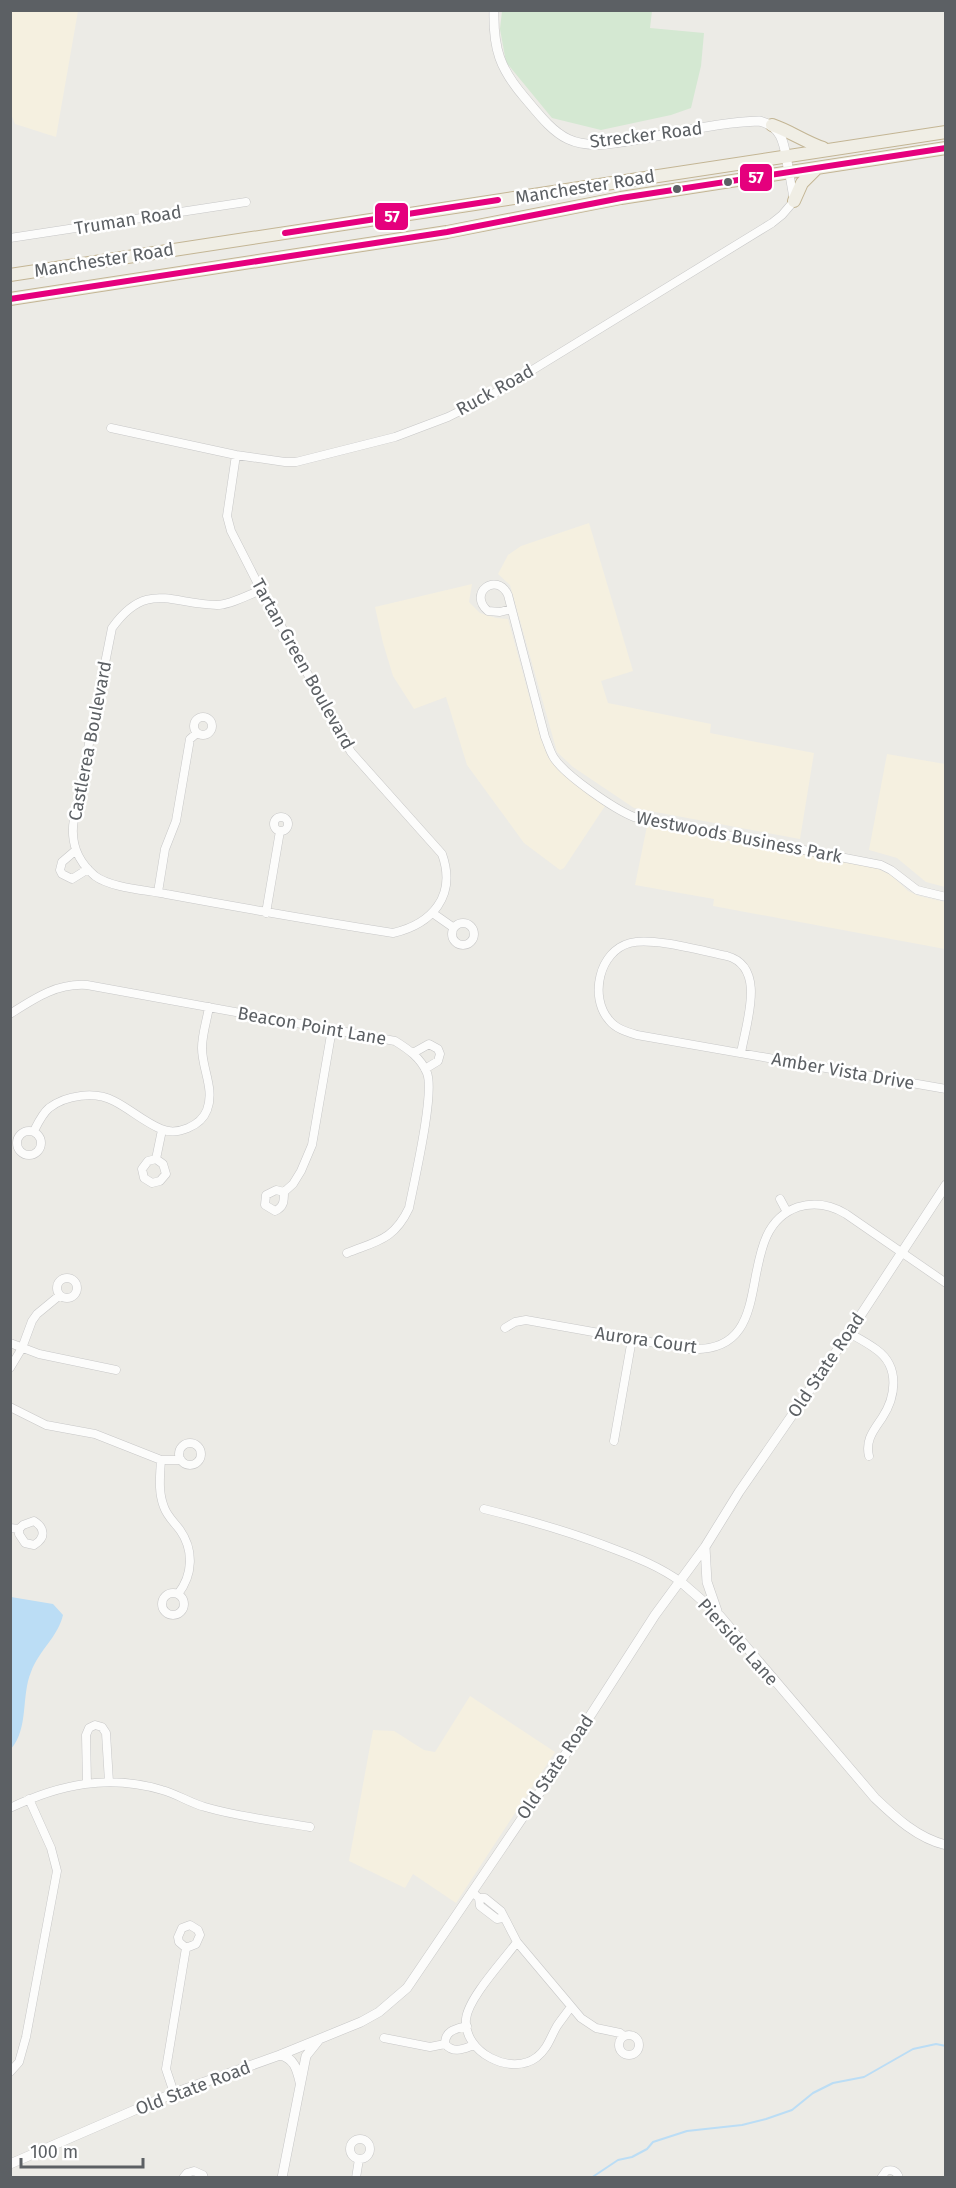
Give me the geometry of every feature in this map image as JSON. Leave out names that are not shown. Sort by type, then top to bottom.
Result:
[{"type":"highway","points":[[772,125],[827,150]]},
{"type":"highway","name":"Manchester Road","points":[[10,275],[945,132]]},
{"type":"highway","name":"Manchester Road","points":[[10,299],[447,232],[621,198],[945,148]]},
{"type":"highway","points":[[794,201],[802,183],[817,168]]},
{"type":"street","name":"Strecker Road","points":[[494,10],[497,54],[507,76],[553,128],[570,140],[597,144],[748,122],[772,125]]},
{"type":"street","points":[[772,125],[779,133],[794,201]]},
{"type":"street","name":"Ruck Road","points":[[111,428],[236,455],[285,462],[296,462],[395,437],[448,417],[505,387],[772,223],[794,201]]},
{"type":"street","name":"Truman Road","points":[[10,238],[246,202]]},
{"type":"street","name":"Tartan Green Boulevard","points":[[236,455],[227,516],[231,531],[261,591],[351,752],[442,854],[447,876],[445,891],[434,914]]},
{"type":"street","name":"Westwoods Business Park","points":[[511,609],[500,612],[488,611],[480,599],[483,590],[491,585],[503,587],[508,595],[545,737],[553,756],[561,766],[622,813],[881,865],[917,890],[945,897]]},
{"type":"street","name":"Castlerea Boulevard","points":[[261,591],[220,605],[174,598],[144,600],[120,617],[112,628],[74,819],[72,836],[76,850],[88,869],[101,879],[124,886],[266,913],[393,933],[413,927],[434,914]]},
{"type":"street","points":[[158,892],[165,849],[176,821],[190,739],[197,733]]},
{"type":"street","points":[[266,913],[280,831]]},
{"type":"street","points":[[76,850],[62,862],[60,870],[62,874],[72,879],[88,869]]},
{"type":"street","points":[[434,914],[454,927]]},
{"type":"street","name":"Amber Vista Drive","points":[[741,1053],[752,987],[748,971],[739,961],[727,956],[646,942],[625,945],[609,958],[603,970],[599,997],[604,1014],[617,1028],[637,1035],[945,1089]]},
{"type":"street","name":"Beacon Point Lane","points":[[10,1014],[46,991],[79,985],[394,1041],[413,1053],[425,1069],[430,1091],[409,1208],[401,1225],[393,1233],[347,1253]]},
{"type":"street","points":[[34,1131],[49,1108],[80,1095],[98,1096],[113,1101],[162,1130],[187,1129],[197,1123],[206,1113],[211,1093],[202,1046],[209,1007]]},
{"type":"street","points":[[284,1192],[302,1171],[312,1145],[332,1029]]},
{"type":"street","points":[[413,1053],[429,1044],[438,1049],[440,1054],[438,1061],[425,1069]]},
{"type":"street","points":[[156,1159],[162,1130]]},
{"type":"street","name":"Old State Road","points":[[10,2164],[174,2093],[280,2055],[361,2022],[394,2001],[414,1979],[475,1895],[655,1616],[705,1547],[739,1492],[849,1333],[945,1185]]},
{"type":"street","points":[[780,1199],[787,1212],[805,1205],[830,1207],[846,1214],[903,1251],[945,1283]]},
{"type":"street","name":"Aurora Court","points":[[505,1328],[515,1322],[526,1320],[696,1349],[717,1345],[735,1334],[748,1316],[763,1240],[775,1222],[787,1212]]},
{"type":"street","points":[[10,1368],[22,1348],[32,1321],[60,1295]]},
{"type":"street","points":[[849,1333],[881,1353],[893,1376],[892,1399],[869,1439],[869,1456]]},
{"type":"street","points":[[614,1441],[632,1339]]},
{"type":"street","points":[[10,1343],[39,1354],[117,1370]]},
{"type":"street","points":[[10,1407],[46,1425],[94,1434],[162,1460],[181,1460]]},
{"type":"street","points":[[162,1460],[159,1486],[164,1507],[180,1530],[189,1550],[188,1580],[178,1594]]},
{"type":"street","name":"Pierside Lane","points":[[484,1509],[572,1533],[653,1565],[681,1582],[720,1616],[874,1798],[916,1833],[945,1845]]},
{"type":"street","points":[[705,1547],[707,1582],[720,1616]]},
{"type":"street","points":[[87,1783],[86,1735],[89,1728],[95,1725],[102,1727],[105,1733],[109,1782]]},
{"type":"street","points":[[10,1808],[46,1792],[87,1783],[109,1782],[146,1785],[204,1807],[310,1827]]},
{"type":"street","points":[[10,2072],[19,2062],[26,2037],[57,1871],[51,1848],[29,1799]]},
{"type":"street","points":[[475,1895],[485,1898],[501,1911],[516,1942],[570,2008],[588,2024],[596,2028],[620,2032],[624,2036]]},
{"type":"street","points":[[516,1942],[474,1999],[466,2019],[474,2045],[482,2054],[509,2063],[519,2064],[535,2059],[548,2047],[556,2027],[570,2008]]},
{"type":"street","points":[[174,2093],[166,2069],[186,1948]]},
{"type":"street","points":[[445,2044],[449,2032],[467,2026]]},
{"type":"street","points":[[384,2038],[430,2047],[445,2044],[458,2051],[474,2045]]},
{"type":"street","points":[[282,2178],[306,2056],[320,2039]]},
{"type":"street","points":[[280,2055],[289,2057],[294,2064],[300,2088]]},
{"type":"street","points":[[356,2178],[359,2159]]},
{"type":"street","points":[[881,2178],[886,2171],[892,2170],[899,2178]]},
{"type":"street","points":[[183,2178],[187,2173],[194,2171],[203,2175],[204,2178]]},
{"type":"shaded area","points":[[10,11],[78,11],[56,137],[15,124],[11,114]]},
{"type":"shaded area","points":[[589,523],[633,671],[601,681],[608,703],[711,724],[710,733],[814,753],[800,839],[634,808],[573,767],[557,752],[510,585],[498,574],[508,555],[521,546]]},
{"type":"shaded area","points":[[472,584],[469,602],[480,613],[508,619],[540,736],[548,757],[559,771],[605,806],[564,868],[560,870],[524,843],[467,765],[446,697],[414,709],[393,676],[375,607]]},
{"type":"shaded area","points":[[887,754],[945,764],[945,887],[926,882],[897,858],[869,850]]},
{"type":"shaded area","points":[[647,826],[874,867],[891,875],[908,891],[945,902],[945,949],[713,906],[714,899],[635,885]]},
{"type":"shaded area","points":[[470,1696],[555,1752],[456,1903],[413,1874],[405,1888],[349,1861],[373,1730],[394,1731],[424,1750],[435,1752]]},
{"type":"green space","points":[[502,11],[652,11],[650,28],[704,33],[701,66],[691,108],[671,115],[601,130],[552,118],[506,62],[500,29]]},
{"type":"water","points":[[11,1597],[53,1604],[63,1615],[57,1630],[34,1664],[26,1691],[23,1722],[17,1741],[11,1749]]},
{"type":"waterway","points":[[591,2178],[618,2160],[632,2157],[647,2149],[653,2142],[687,2131],[742,2125],[766,2119],[792,2110],[813,2093],[833,2083],[864,2077],[913,2049],[936,2044],[946,2046]]},
{"type":"transit line","name":"57","points":[[10,299],[447,232],[621,198],[946,148]]},
{"type":"transit line","name":"57","points":[[285,233],[498,200]]}]
